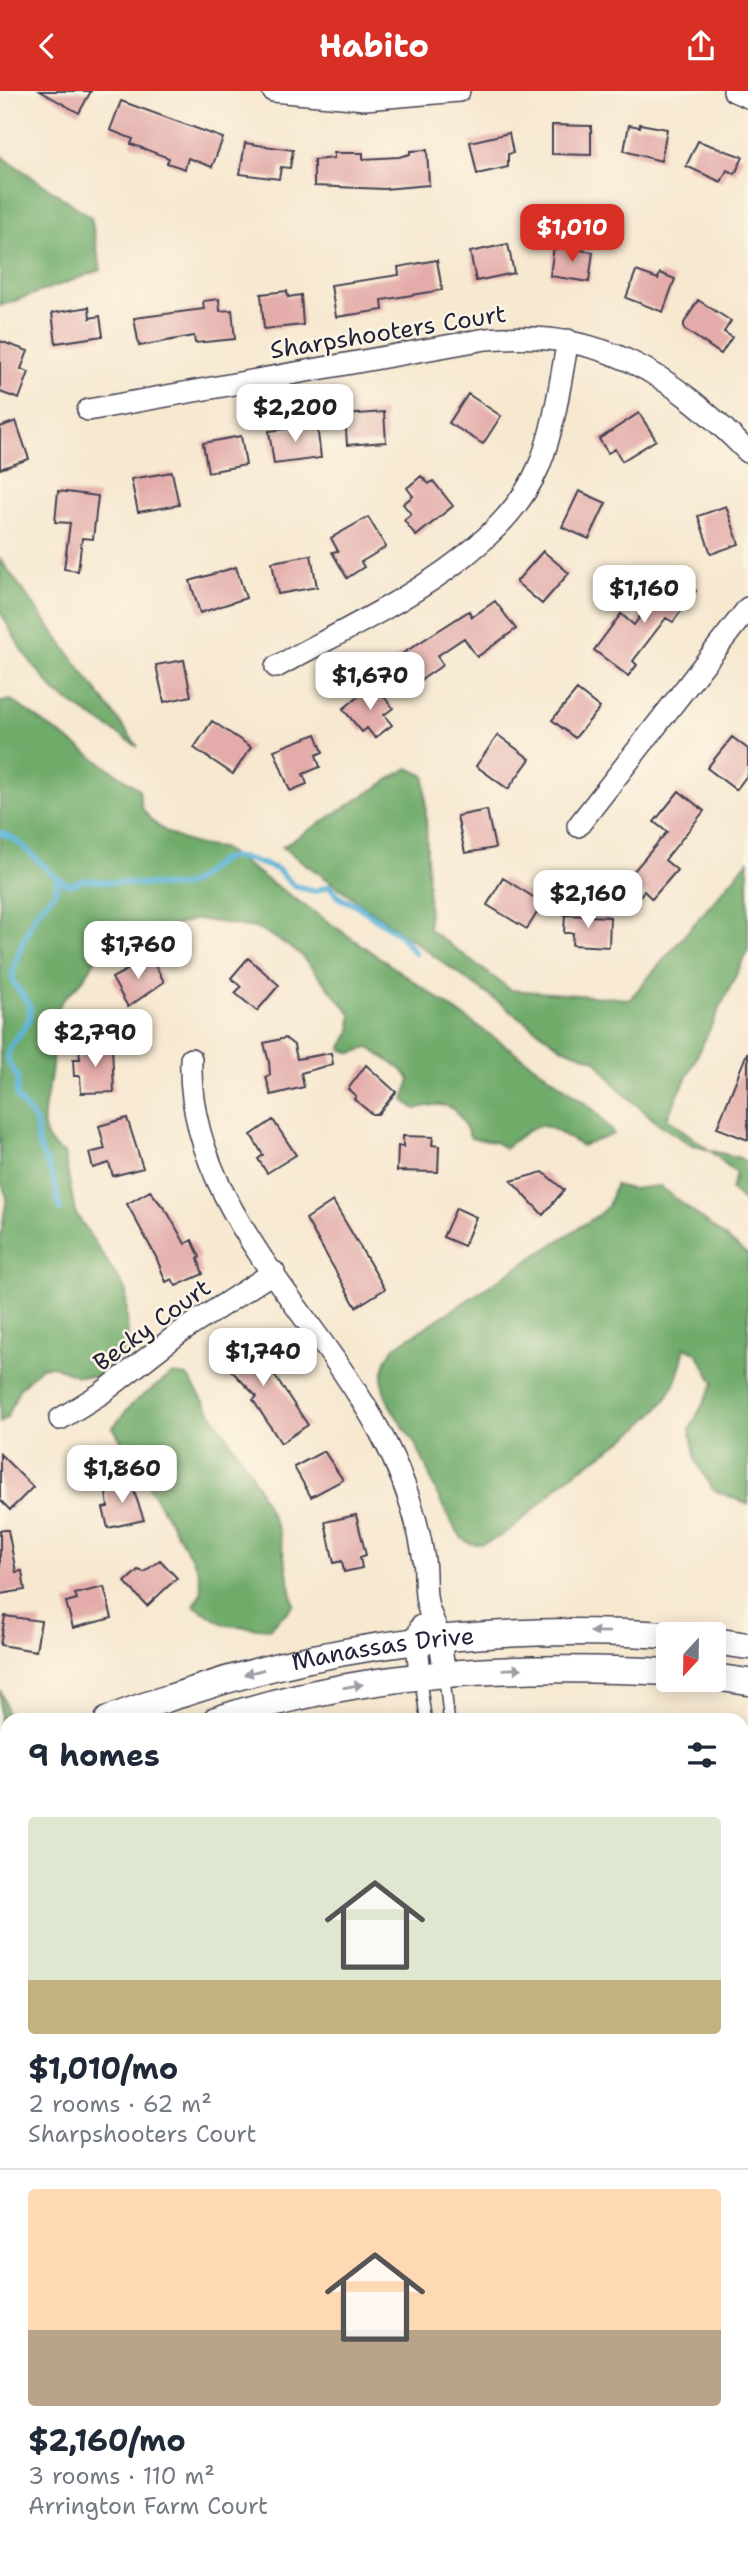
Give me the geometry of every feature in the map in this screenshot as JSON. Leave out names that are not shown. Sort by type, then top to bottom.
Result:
[{"type":"street","points":[[274,91],[365,99],[459,91]]},
{"type":"street","points":[[734,91],[748,97]]},
{"type":"street","name":"Sharpshooters Court","points":[[88,410],[486,339],[513,337],[568,341],[602,349],[640,364],[689,399],[748,452]]},
{"type":"street","points":[[276,667],[426,582],[480,545],[507,519],[534,475],[549,437],[568,341]]},
{"type":"street","points":[[578,826],[748,608]]},
{"type":"street","points":[[191,1059],[194,1117],[203,1148],[239,1220],[379,1428],[398,1467],[412,1509],[424,1560],[432,1675]]},
{"type":"street","name":"Becky Court","points":[[60,1419],[102,1393],[178,1334],[274,1272]]},
{"type":"street","name":"Manassas Drive","points":[[128,1713],[229,1678],[294,1661],[428,1639],[526,1632],[656,1635]]},
{"type":"street","points":[[726,1643],[748,1646]]},
{"type":"street","name":"Manassas Drive","points":[[241,1713],[301,1696],[432,1675],[552,1667],[656,1671]]},
{"type":"street","points":[[726,1679],[748,1682]]},
{"type":"lane","points":[[427,1713],[432,1675]]},
{"type":"lane","points":[[432,1675],[446,1713]]},
{"type":"green space","points":[[0,155],[91,217],[101,270],[0,306]]},
{"type":"green space","points":[[0,559],[138,747],[56,693],[22,651],[0,611]]},
{"type":"green space","points":[[11,700],[139,789],[143,809],[159,827],[189,842],[222,848],[545,1073],[594,1110],[614,1134],[582,1146],[542,1126],[528,1131],[505,1148],[495,1142],[471,1138],[461,1119],[451,1108],[437,1105],[415,1109],[404,1100],[410,1079],[401,1069],[369,1048],[352,1053],[341,1049],[351,1031],[351,1014],[300,954],[255,928],[197,919],[101,946],[90,970],[63,1000],[57,1011],[52,1034],[52,1066],[44,1126],[53,1146],[64,1153],[75,1212],[126,1291],[128,1342],[116,1364],[96,1377],[78,1376],[53,1366],[41,1367],[19,1389],[7,1418],[0,1423],[0,1240],[7,1197],[0,1180],[0,702]]},
{"type":"green space","points":[[408,768],[425,776],[429,929],[511,990],[630,999],[748,861],[748,950],[667,1118],[709,1150],[692,1145],[658,1124],[618,1088],[596,1060],[561,1047],[282,847]]},
{"type":"green space","points":[[709,1150],[740,1158],[748,1164],[748,1205],[731,1190],[736,1173]]},
{"type":"green space","points":[[615,1185],[631,1189],[660,1186],[748,1255],[748,1504],[713,1490],[696,1461],[690,1429],[714,1383],[697,1353],[685,1347],[674,1385],[661,1405],[640,1427],[569,1477],[508,1531],[481,1544],[470,1543],[463,1539],[454,1527],[419,1451],[385,1395],[384,1370],[389,1355],[395,1347],[598,1215],[608,1206]]},
{"type":"green space","points":[[172,1374],[187,1376],[251,1473],[279,1532],[294,1605],[269,1629],[225,1625],[194,1606],[202,1591],[197,1567],[113,1427],[132,1404]]},
{"type":"green space","points":[[0,1690],[6,1713],[0,1713]]},
{"type":"building","points":[[40,91],[91,91],[79,113]]},
{"type":"building","points":[[121,101],[223,138],[212,167],[188,158],[185,169],[167,163],[169,158],[131,144],[133,139],[110,130]]},
{"type":"building","points":[[640,124],[667,129],[661,161],[624,151],[629,125],[640,127]]},
{"type":"building","points":[[552,125],[591,126],[591,155],[552,154]]},
{"type":"building","points":[[509,133],[513,153],[508,154],[508,167],[477,174],[470,142]]},
{"type":"building","points":[[698,141],[743,157],[735,174],[727,170],[721,182],[686,166]]},
{"type":"building","points":[[245,143],[293,150],[290,168],[281,167],[279,179],[240,174]]},
{"type":"building","points":[[427,150],[429,185],[384,189],[314,186],[314,160],[334,158],[334,153],[363,153],[363,159],[399,157],[410,154],[410,151]]},
{"type":"building","points":[[508,244],[514,273],[476,281],[470,252]]},
{"type":"building","points":[[554,246],[593,252],[589,282],[550,276]]},
{"type":"building","points":[[437,260],[442,290],[382,300],[383,310],[336,317],[331,285],[399,275],[398,267]]},
{"type":"building","points":[[636,271],[658,279],[660,273],[675,279],[663,312],[626,298]]},
{"type":"building","points":[[287,291],[288,297],[301,295],[303,325],[264,329],[261,294]]},
{"type":"building","points":[[219,299],[220,311],[232,310],[235,339],[195,343],[194,336],[139,346],[134,318],[204,309],[203,301]]},
{"type":"building","points":[[698,300],[731,321],[724,332],[732,337],[721,354],[684,329],[684,323]]},
{"type":"building","points":[[89,307],[90,318],[100,316],[103,336],[56,343],[52,313]]},
{"type":"building","points":[[0,341],[28,351],[21,369],[29,372],[19,399],[0,392]]},
{"type":"building","points":[[468,394],[501,416],[483,444],[449,423]]},
{"type":"building","points":[[384,412],[386,442],[347,445],[345,415]]},
{"type":"building","points":[[639,413],[656,440],[622,461],[615,449],[608,453],[599,439]]},
{"type":"building","points":[[16,421],[29,459],[0,469],[0,427]]},
{"type":"building","points":[[317,425],[321,458],[274,464],[269,431]]},
{"type":"building","points":[[241,436],[246,465],[208,472],[203,443]]},
{"type":"building","points":[[172,472],[179,505],[138,512],[131,479]]},
{"type":"building","points":[[421,476],[429,484],[433,481],[453,506],[416,536],[404,520],[411,514],[403,504],[413,496],[407,488]]},
{"type":"building","points":[[58,491],[98,496],[93,539],[82,538],[78,571],[64,569],[70,523],[55,522]]},
{"type":"building","points":[[579,491],[606,503],[589,539],[562,527]]},
{"type":"building","points":[[726,506],[739,544],[711,554],[698,516]]},
{"type":"building","points":[[368,517],[386,547],[361,562],[364,567],[347,578],[332,552],[338,551],[331,538]]},
{"type":"building","points":[[543,551],[569,573],[542,604],[516,582]]},
{"type":"building","points":[[311,555],[317,587],[278,594],[272,562]]},
{"type":"building","points":[[236,567],[246,598],[200,613],[190,581]]},
{"type":"building","points":[[671,573],[696,591],[673,622],[666,618],[633,661],[637,665],[628,676],[594,650],[621,614],[634,625]]},
{"type":"building","points":[[495,601],[516,629],[477,657],[464,638],[437,656],[443,665],[412,686],[394,659],[469,611],[472,617]]},
{"type":"building","points":[[184,660],[191,696],[164,702],[156,665]]},
{"type":"building","points":[[374,684],[393,708],[384,715],[392,725],[375,738],[367,728],[362,732],[343,709]]},
{"type":"building","points":[[577,690],[600,708],[575,738],[552,720]]},
{"type":"building","points":[[212,721],[251,747],[233,774],[194,748]]},
{"type":"building","points":[[316,734],[323,752],[316,755],[320,767],[303,774],[307,784],[290,791],[274,750]]},
{"type":"building","points":[[498,735],[530,759],[508,789],[476,766]]},
{"type":"building","points":[[732,737],[748,749],[748,774],[736,790],[707,768]]},
{"type":"building","points":[[679,791],[704,811],[665,860],[677,870],[652,899],[644,891],[638,898],[622,885],[667,832],[654,822]]},
{"type":"building","points":[[487,810],[495,848],[465,853],[457,816]]},
{"type":"building","points":[[503,878],[543,903],[527,929],[487,905]]},
{"type":"building","points":[[565,915],[610,917],[609,947],[572,945],[573,933],[564,933]]},
{"type":"building","points":[[151,957],[164,982],[128,1007],[112,978]]},
{"type":"building","points":[[248,958],[279,985],[257,1011],[235,993],[241,987],[231,978]]},
{"type":"building","points":[[285,1038],[294,1045],[297,1059],[331,1053],[333,1064],[301,1073],[304,1087],[271,1095],[266,1077],[270,1075],[264,1043]]},
{"type":"building","points":[[112,1046],[114,1092],[81,1093],[80,1076],[74,1076],[73,1059],[80,1059],[79,1047]]},
{"type":"building","points":[[748,1053],[748,1140],[717,1128]]},
{"type":"building","points":[[366,1065],[396,1092],[378,1114],[372,1114],[354,1099],[356,1096],[348,1089]]},
{"type":"building","points":[[127,1118],[143,1168],[113,1176],[109,1163],[93,1168],[89,1153],[105,1149],[99,1126]]},
{"type":"building","points":[[273,1120],[296,1155],[267,1173],[258,1159],[263,1155],[251,1135]]},
{"type":"building","points":[[403,1136],[433,1137],[432,1145],[439,1146],[438,1172],[397,1171],[398,1146],[403,1147]]},
{"type":"building","points":[[543,1172],[564,1190],[543,1215],[511,1181]]},
{"type":"building","points":[[150,1191],[168,1213],[185,1244],[192,1240],[200,1257],[198,1259],[203,1274],[176,1286],[172,1279],[166,1282],[156,1257],[127,1204]]},
{"type":"building","points":[[333,1201],[385,1289],[356,1307],[306,1219]]},
{"type":"building","points":[[456,1208],[476,1217],[464,1246],[443,1237]]},
{"type":"building","points":[[232,1335],[266,1363],[308,1425],[281,1443],[253,1400],[257,1397],[214,1353]]},
{"type":"building","points":[[324,1451],[343,1480],[311,1497],[294,1467]]},
{"type":"building","points":[[0,1454],[33,1487],[10,1510],[0,1500]]},
{"type":"building","points":[[130,1480],[144,1520],[108,1528],[103,1508],[108,1507],[105,1485]]},
{"type":"building","points":[[356,1515],[366,1555],[360,1557],[362,1568],[344,1572],[342,1561],[334,1563],[325,1522]]},
{"type":"building","points":[[0,1530],[8,1530],[16,1572],[22,1571],[25,1590],[0,1594]]},
{"type":"building","points":[[160,1560],[177,1578],[147,1606],[125,1582],[138,1570],[144,1572]]},
{"type":"building","points":[[104,1587],[112,1618],[73,1628],[66,1602],[77,1599],[75,1594]]},
{"type":"building","points":[[5,1616],[41,1621],[36,1651],[0,1645]]},
{"type":"waterway","points":[[0,833],[17,842],[51,873],[69,885],[85,880],[180,887],[193,882],[221,860],[231,857],[247,859],[277,869],[294,886],[315,891],[329,886],[341,899],[355,904],[400,935],[415,953]]},
{"type":"waterway","points":[[57,880],[55,891],[36,914],[14,967],[13,979],[29,1005],[30,1016],[7,1057],[17,1077],[17,1098],[36,1122],[38,1144],[53,1177],[60,1210]]}]
